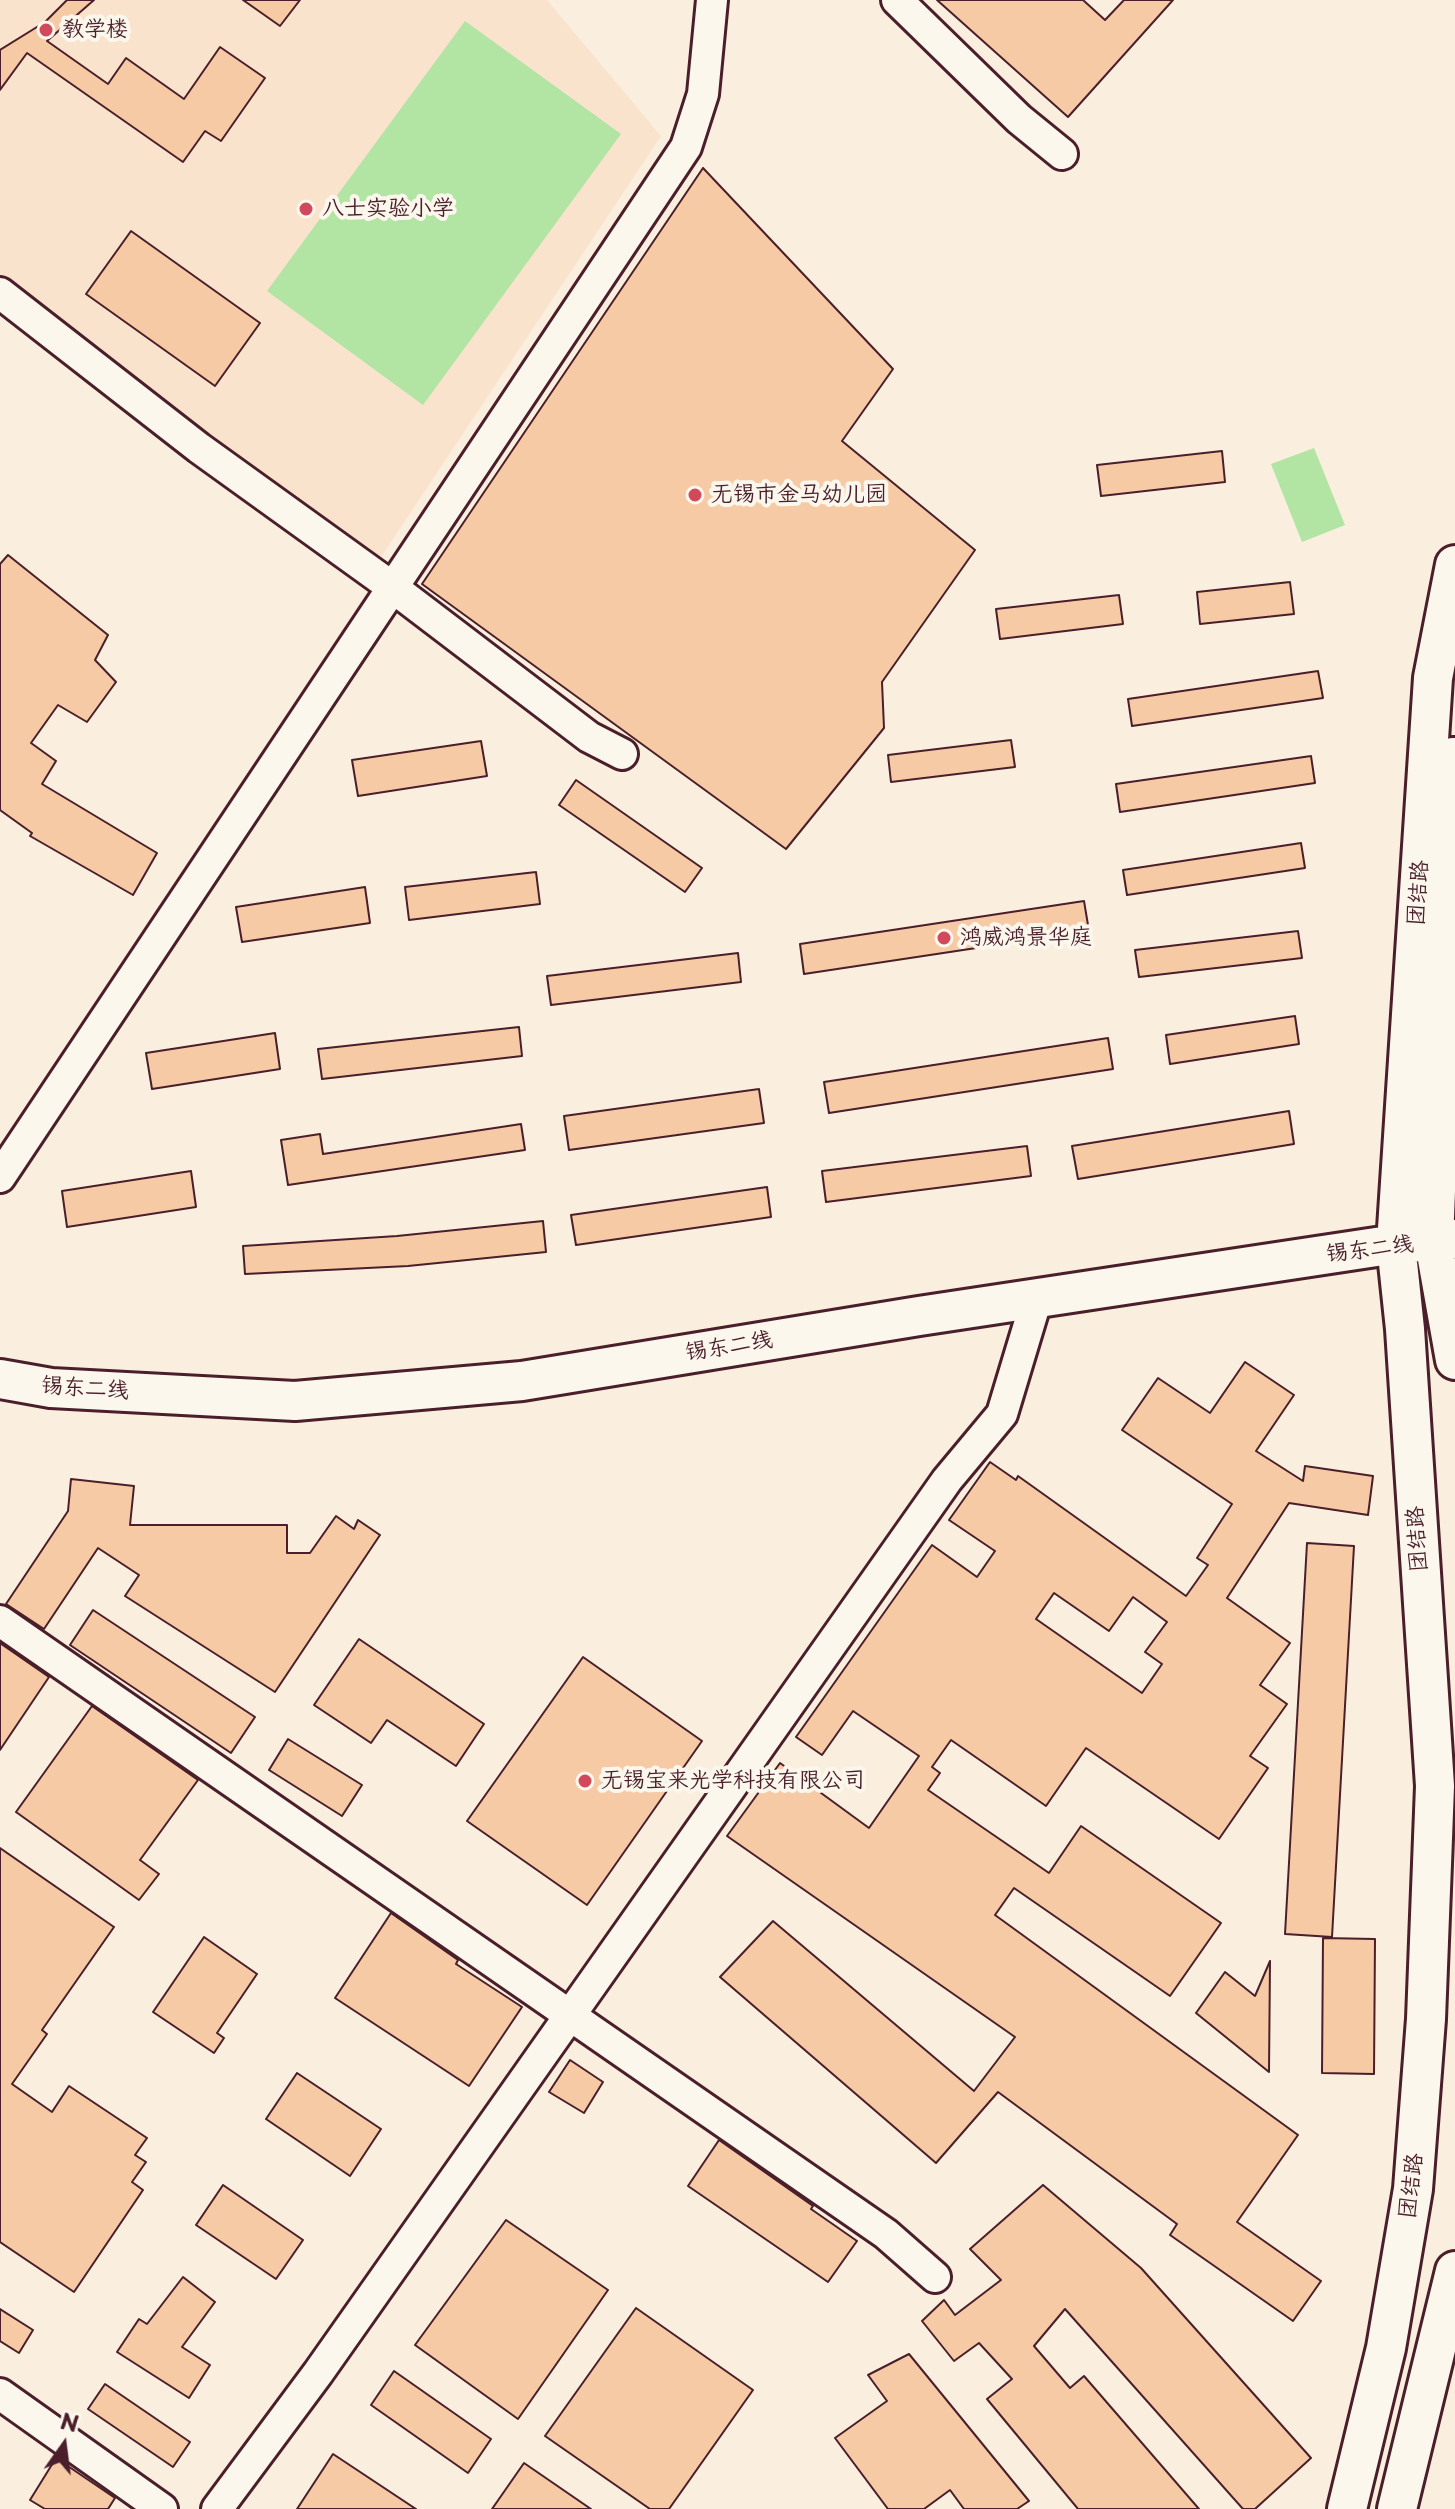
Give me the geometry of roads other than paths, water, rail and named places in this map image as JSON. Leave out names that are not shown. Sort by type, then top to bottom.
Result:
[{"type":"main road","name":"团结路","points":[[1347,2509],[1386,2348],[1413,2189],[1431,1911],[1435,1786],[1405,1329],[1396,1244],[1433,678],[1455,565]]},
{"type":"main road","name":"团结路","points":[[1455,695],[1445,1241],[1455,1360]]},
{"type":"main road","name":"锡东二线","points":[[0,1379],[51,1388],[295,1401],[522,1381],[1037,1298],[1396,1244],[1445,1241]]},
{"type":"main road","points":[[1397,2509],[1455,2271]]},
{"type":"street","points":[[0,1177],[686,147],[703,94],[712,0]]},
{"type":"street","points":[[897,0],[1019,119],[1062,154]]},
{"type":"street","points":[[0,293],[199,448],[392,587],[589,737],[622,754]]},
{"type":"street","points":[[217,2509],[318,2373],[947,1480],[1002,1414],[1037,1298]]},
{"type":"street","points":[[0,1621],[886,2234],[935,2277]]},
{"type":"street","points":[[0,2394],[162,2509]]},
{"type":"place","name":"教学楼","points":[[46,30]]},
{"type":"place","name":"八士实验小学","points":[[306,209]]},
{"type":"place","name":"无锡市金马幼儿园","points":[[695,495]]},
{"type":"place","name":"鸿威鸿景华庭","points":[[944,938]]},
{"type":"place","name":"无锡宝来光学科技有限公司","points":[[585,1781]]}]
